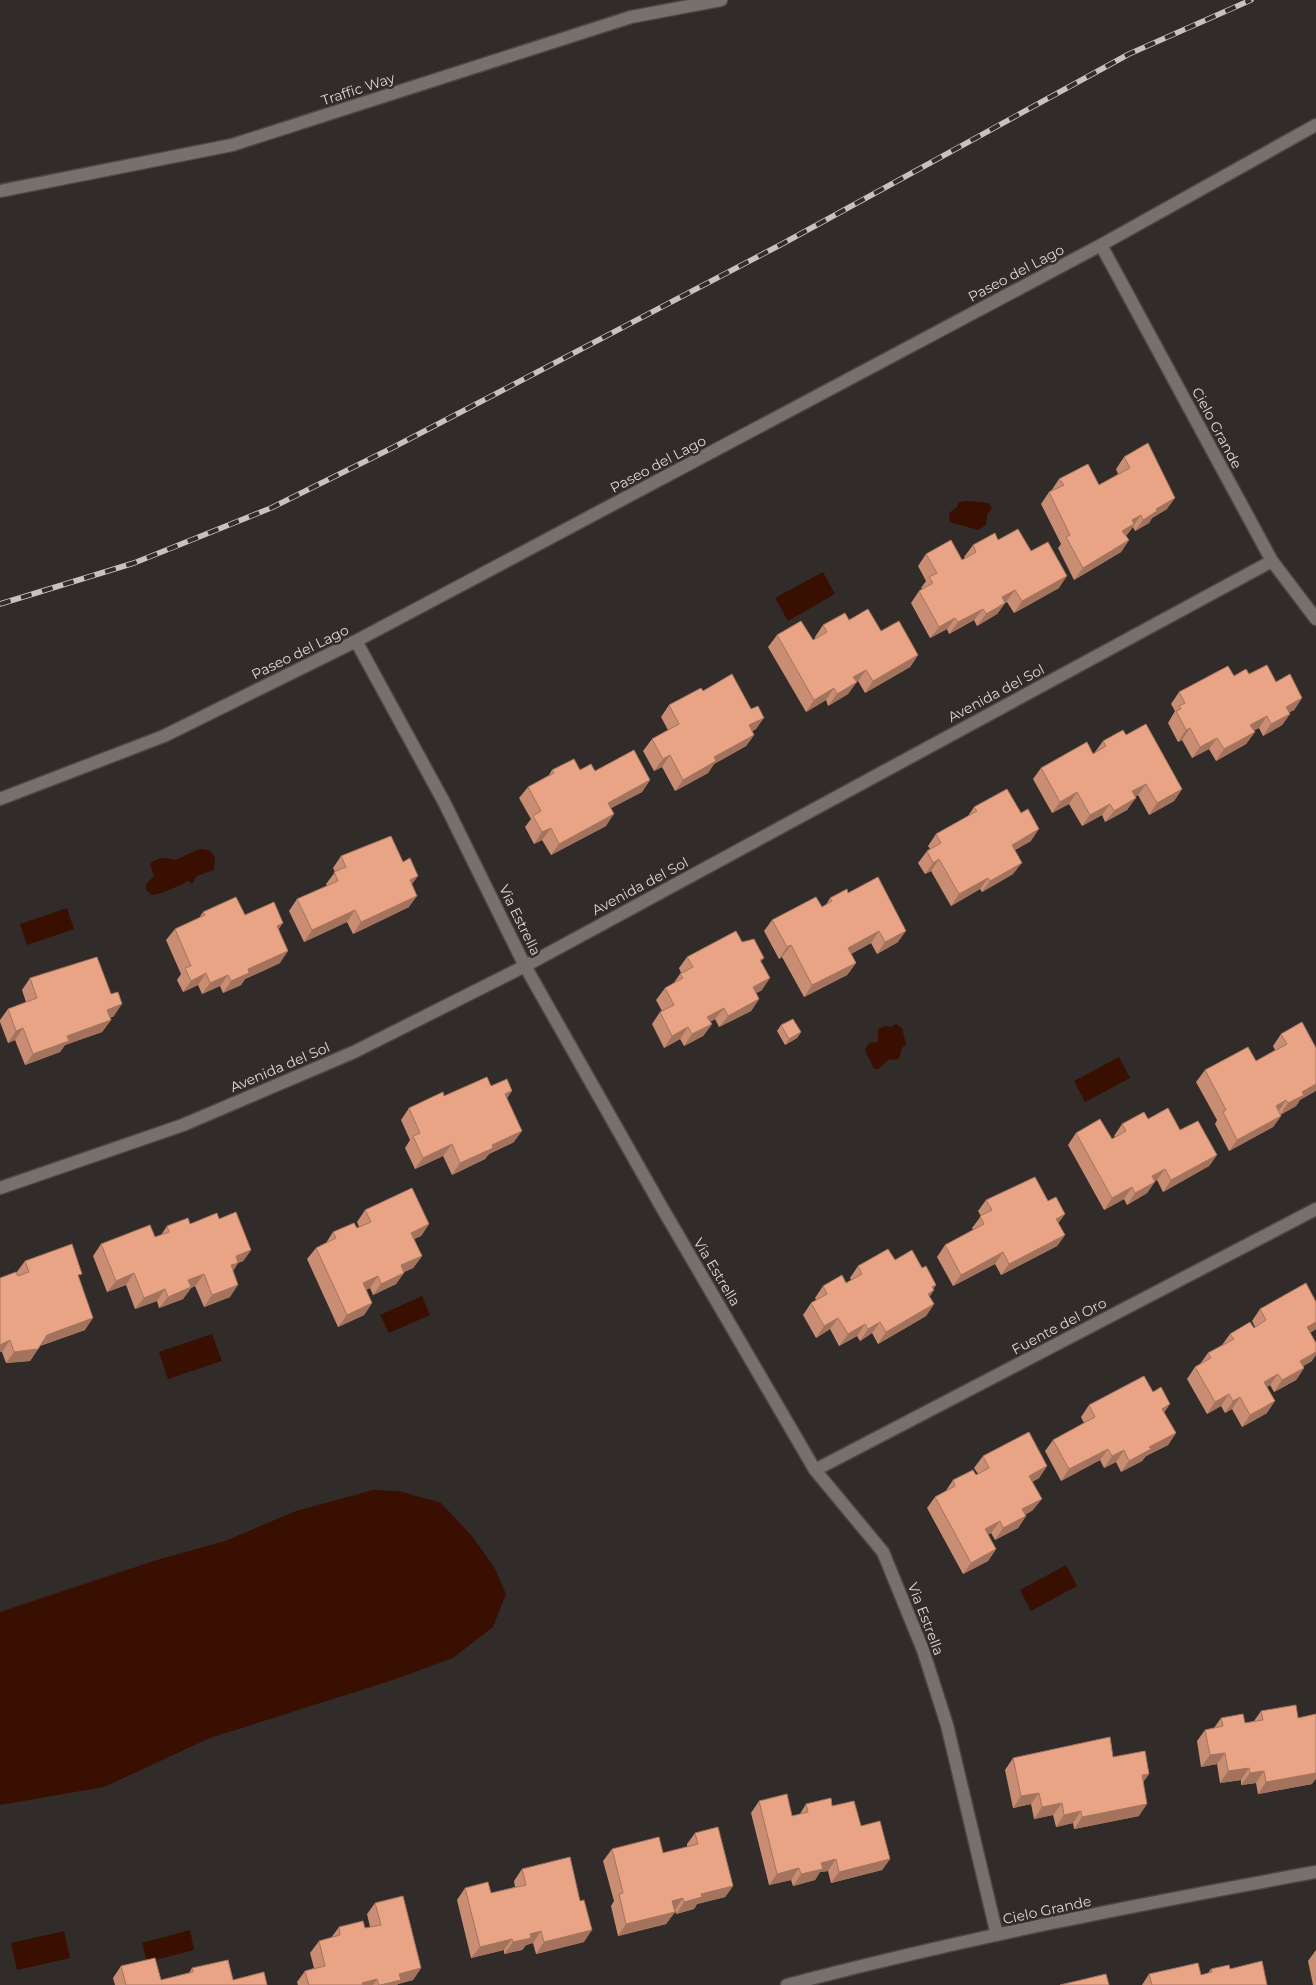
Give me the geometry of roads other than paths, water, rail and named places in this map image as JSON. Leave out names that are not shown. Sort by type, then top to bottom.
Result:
[{"type":"street","name":"Traffic Way","points":[[0,191],[232,145],[632,17],[721,0]]},
{"type":"street","name":"Paseo del Lago","points":[[0,799],[164,736],[356,641],[1101,245],[1316,125]]},
{"type":"street","name":"Cielo Grande","points":[[1101,245],[1272,561],[1316,619]]},
{"type":"street","name":"Avenida del Sol","points":[[0,1188],[201,1117],[354,1052],[525,966],[1272,561]]},
{"type":"street","name":"Via Estrella","points":[[356,641],[444,802],[525,966],[661,1206],[815,1470],[884,1552],[923,1650],[947,1725],[997,1935]]},
{"type":"street","name":"Fuente del Oro","points":[[815,1470],[1316,1208]]},
{"type":"street","name":"Cielo Grande","points":[[787,1985],[997,1935],[1316,1872]]},
{"type":"railway","points":[[0,604],[134,563],[271,508],[392,448],[782,244],[1129,54],[1251,0]]}]
